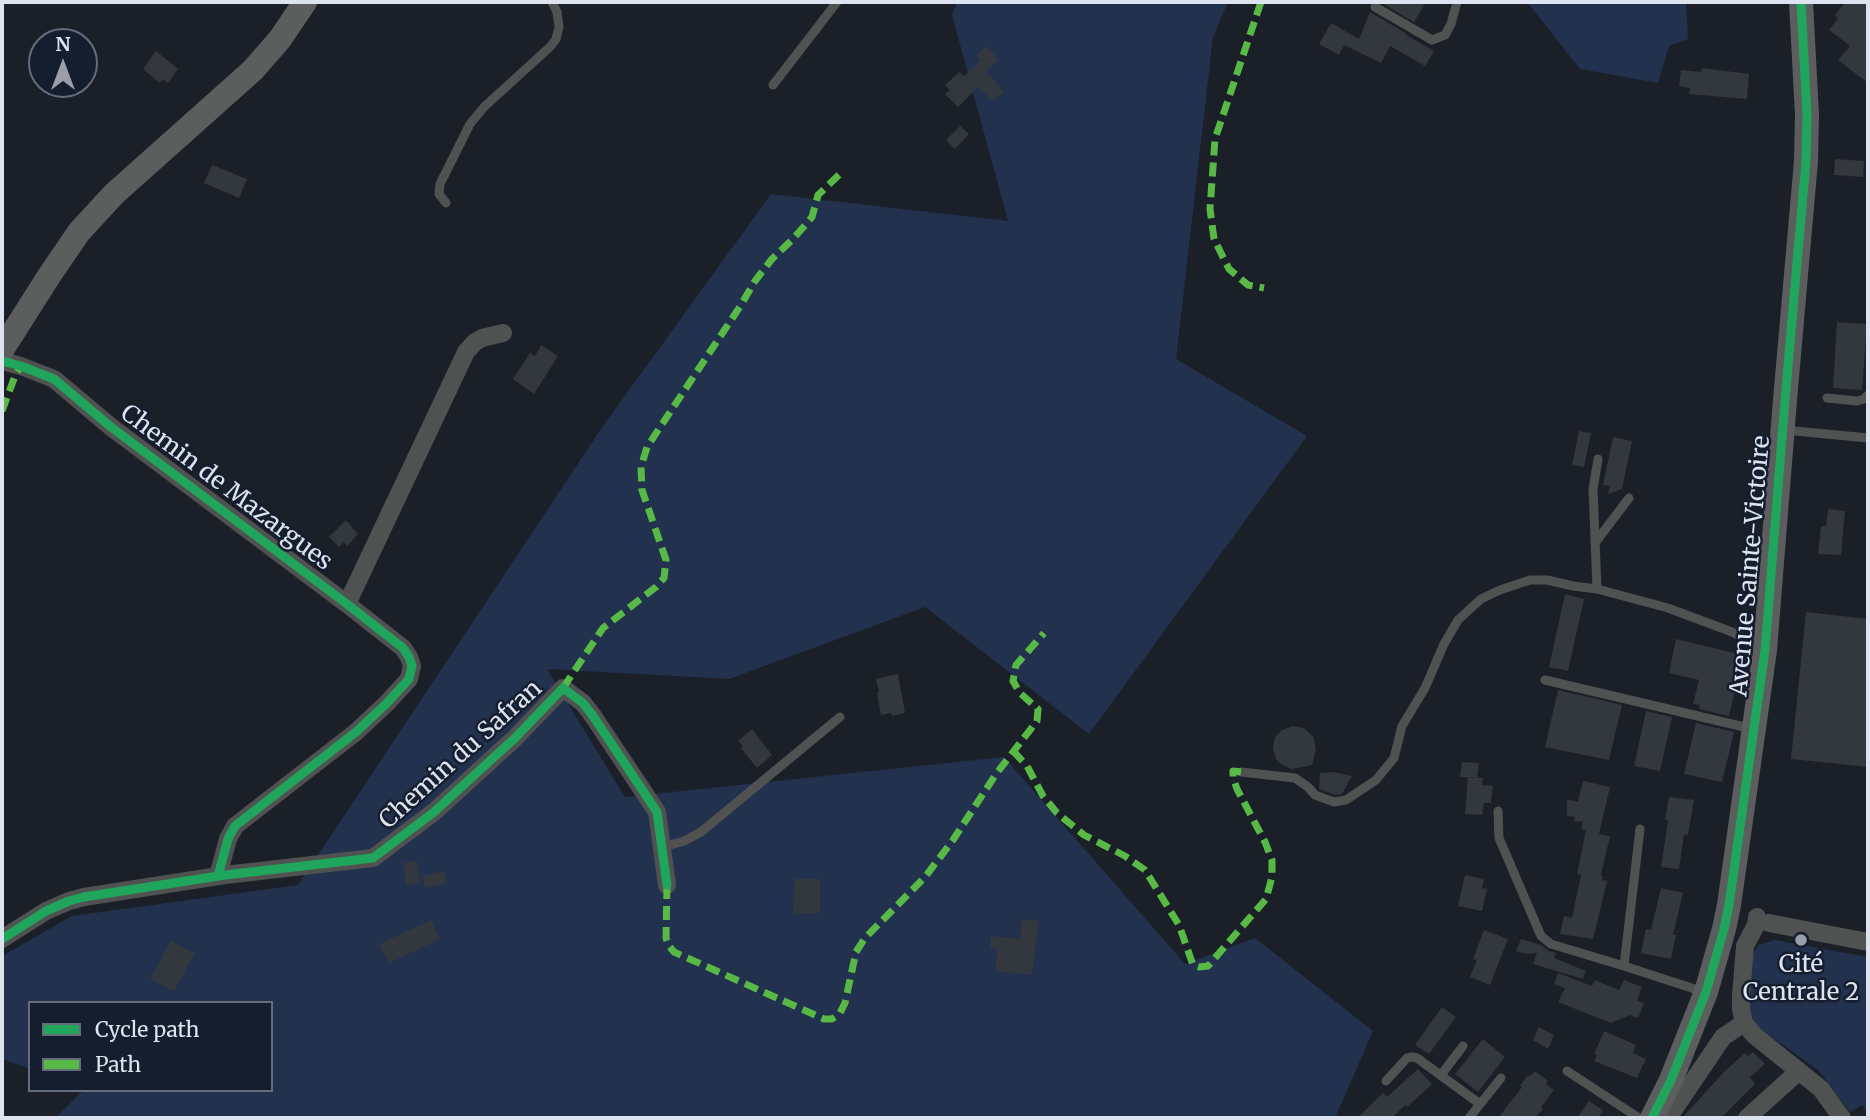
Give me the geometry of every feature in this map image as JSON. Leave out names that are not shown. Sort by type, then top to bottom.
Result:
[{"type":"street","points":[[2,351],[79,232],[114,194],[253,69],[280,39],[305,2]]},
{"type":"street","name":"Avenue Sainte-Victoire","points":[[1651,1118],[1671,1080],[1706,992],[1726,917],[1765,650],[1807,162],[1801,2]]},
{"type":"street","points":[[347,604],[466,352],[482,338],[503,333]]},
{"type":"street","name":"Chemin de Mazargues","points":[[2,361],[54,379],[111,427],[347,604],[403,648],[410,657],[412,666],[403,687],[356,732],[235,826],[228,839],[218,876]]},
{"type":"street","name":"Chemin du Safran","points":[[2,939],[46,911],[68,901],[218,876],[373,858],[434,813],[515,738],[563,688],[583,703],[593,716],[657,813],[667,885]]},
{"type":"street","points":[[1726,917],[1868,942]]},
{"type":"street","points":[[1761,922],[1745,946],[1741,996],[1744,1023],[1754,1035],[1821,1089],[1842,1118]]},
{"type":"street","points":[[1668,1118],[1723,1037],[1744,1023]]},
{"type":"street","points":[[1747,1118],[1799,1071]]},
{"type":"lane","points":[[446,203],[439,194],[440,184],[470,124],[484,107],[556,39],[559,27],[557,12],[552,2]]},
{"type":"lane","points":[[773,85],[837,2]]},
{"type":"lane","points":[[1375,7],[1432,40],[1445,35],[1457,2]]},
{"type":"lane","points":[[1827,398],[1857,401],[1864,400],[1868,395]]},
{"type":"lane","points":[[1782,429],[1868,438]]},
{"type":"lane","points":[[1597,589],[1593,489],[1598,459]]},
{"type":"lane","points":[[1595,543],[1629,498]]},
{"type":"lane","points":[[1241,772],[1295,778],[1315,795],[1334,802],[1346,800],[1376,780],[1394,758],[1402,726],[1425,688],[1444,644],[1458,620],[1481,599],[1530,580],[1547,580],[1597,589],[1668,608],[1732,632],[1765,650]]},
{"type":"lane","points":[[1545,680],[1754,729]]},
{"type":"lane","points":[[663,847],[684,841],[701,832],[840,717]]},
{"type":"lane","points":[[1499,811],[1499,838],[1541,936],[1551,944],[1706,992]]},
{"type":"lane","points":[[1625,966],[1640,829]]},
{"type":"lane","points":[[1441,1076],[1463,1046]]},
{"type":"lane","points":[[1386,1081],[1407,1058],[1417,1058],[1480,1104]]},
{"type":"lane","points":[[1566,1071],[1639,1118]]},
{"type":"lane","points":[[1469,1118],[1501,1078]]},
{"type":"shaded area","points":[[957,2],[1228,2],[1213,37],[1176,359],[1307,436],[1089,734],[925,607],[729,679],[547,669],[625,797],[1004,757],[1185,964],[1255,938],[1373,1031],[1335,1118],[55,1118],[82,1092],[273,1092],[273,1001],[28,1001],[28,1068],[2,1059],[2,956],[72,916],[298,885],[603,426],[771,194],[1008,221],[952,15]]},
{"type":"shaded area","points":[[1527,2],[1686,2],[1688,39],[1669,46],[1658,83],[1580,69]]},
{"type":"shaded area","points":[[1775,940],[1868,957],[1868,1114],[1862,1105],[1850,1112],[1818,1070],[1755,1025],[1750,1013],[1752,956],[1758,945]]},
{"type":"building","points":[[1380,2],[1426,2],[1414,22]]},
{"type":"building","points":[[1845,2],[1868,2],[1868,83],[1838,60],[1850,46],[1829,30],[1838,18],[1835,15]]},
{"type":"building","points":[[1370,12],[1434,51],[1425,66],[1390,46],[1381,63],[1344,45],[1339,55],[1319,44],[1331,23],[1359,39]]},
{"type":"building","points":[[986,46],[999,59],[987,71],[1004,92],[992,101],[979,86],[958,107],[945,94],[950,90],[945,85],[959,72],[964,76],[981,60],[976,55]]},
{"type":"building","points":[[156,51],[178,69],[168,83],[163,79],[160,83],[143,69]]},
{"type":"building","points":[[1702,68],[1749,74],[1747,99],[1689,94],[1690,88],[1679,86],[1681,70],[1701,72]]},
{"type":"building","points":[[960,126],[969,134],[955,149],[946,140]]},
{"type":"building","points":[[1835,159],[1864,161],[1863,177],[1834,175]]},
{"type":"building","points":[[212,165],[247,179],[239,198],[204,183]]},
{"type":"building","points":[[1837,322],[1867,324],[1862,390],[1833,388]]},
{"type":"building","points":[[541,345],[558,356],[534,394],[513,379],[530,353],[535,356]]},
{"type":"building","points":[[1579,431],[1591,433],[1584,467],[1572,465]]},
{"type":"building","points":[[1613,437],[1632,441],[1622,489],[1608,494],[1610,486],[1603,485]]},
{"type":"building","points":[[1828,509],[1845,511],[1841,555],[1818,554],[1821,526],[1826,526]]},
{"type":"building","points":[[346,520],[358,534],[347,546],[344,542],[339,547],[329,537]]},
{"type":"building","points":[[1565,594],[1584,599],[1568,671],[1549,667]]},
{"type":"building","points":[[1806,612],[1868,619],[1868,767],[1791,759]]},
{"type":"building","points":[[1676,639],[1743,655],[1729,716],[1699,709],[1700,705],[1693,704],[1699,680],[1669,673]]},
{"type":"building","points":[[898,674],[905,713],[881,715],[876,679]]},
{"type":"building","points":[[1558,690],[1622,705],[1609,760],[1545,747]]},
{"type":"building","points":[[1646,711],[1672,717],[1660,771],[1634,766]]},
{"type":"building","points":[[1696,723],[1734,732],[1722,782],[1684,774]]},
{"type":"building","points":[[1293,726],[1304,728],[1314,738],[1316,750],[1312,765],[1292,769],[1276,759],[1273,748],[1275,737],[1282,730]]},
{"type":"building","points":[[752,729],[772,755],[757,768],[738,741]]},
{"type":"building","points":[[1462,762],[1479,763],[1477,778],[1460,777]]},
{"type":"building","points":[[1333,772],[1352,776],[1342,794],[1335,795],[1319,789],[1320,773]]},
{"type":"building","points":[[1468,777],[1483,778],[1482,785],[1493,786],[1491,803],[1484,803],[1482,815],[1465,814]]},
{"type":"building","points":[[1583,781],[1610,787],[1599,834],[1610,836],[1601,875],[1602,880],[1607,881],[1593,939],[1560,934],[1564,916],[1572,918],[1581,875],[1577,874],[1586,830],[1581,829],[1583,822],[1574,821],[1575,817],[1567,816],[1567,799],[1578,802]]},
{"type":"building","points":[[1669,797],[1694,800],[1688,835],[1684,834],[1679,869],[1661,867]]},
{"type":"building","points":[[417,861],[420,883],[406,886],[403,863]]},
{"type":"building","points":[[444,871],[447,883],[425,888],[422,876]]},
{"type":"building","points":[[1465,875],[1484,879],[1482,888],[1487,889],[1482,911],[1458,906]]},
{"type":"building","points":[[794,879],[820,879],[820,913],[793,914]]},
{"type":"building","points":[[1661,888],[1683,893],[1673,935],[1676,935],[1671,959],[1641,953],[1646,929],[1651,930]]},
{"type":"building","points":[[1022,919],[1039,921],[1032,975],[995,971],[997,949],[990,948],[991,936],[1020,939]]},
{"type":"building","points":[[431,920],[440,939],[389,963],[379,944]]},
{"type":"building","points":[[1484,930],[1508,939],[1490,985],[1470,977],[1477,960],[1473,959]]},
{"type":"building","points":[[1521,939],[1541,945],[1556,953],[1554,958],[1586,971],[1583,979],[1533,964],[1537,953],[1516,951]]},
{"type":"building","points":[[171,941],[195,953],[174,991],[150,979]]},
{"type":"building","points":[[1558,973],[1592,986],[1595,980],[1619,990],[1624,980],[1642,987],[1637,1000],[1644,1004],[1638,1018],[1630,1015],[1611,1023],[1558,1002],[1565,988],[1554,984]]},
{"type":"building","points":[[1442,1007],[1456,1017],[1429,1054],[1415,1045]]},
{"type":"building","points":[[1539,1027],[1554,1035],[1548,1049],[1533,1040]]},
{"type":"building","points":[[1604,1031],[1636,1045],[1633,1053],[1646,1059],[1637,1078],[1594,1061],[1597,1055],[1594,1054]]},
{"type":"building","points":[[1483,1039],[1505,1057],[1478,1092],[1455,1074]]},
{"type":"building","points":[[1753,1052],[1765,1064],[1750,1077],[1755,1084],[1721,1118],[1682,1118],[1724,1072],[1745,1053],[1748,1056]]},
{"type":"building","points":[[1418,1069],[1432,1084],[1407,1107],[1405,1105],[1392,1118],[1357,1118],[1383,1093],[1387,1097]]},
{"type":"building","points":[[1535,1071],[1548,1081],[1546,1084],[1554,1090],[1541,1107],[1543,1109],[1535,1118],[1498,1118],[1528,1075]]},
{"type":"building","points":[[1589,1101],[1603,1110],[1598,1118],[1577,1118]]},
{"type":"marked path","points":[[1261,2],[1215,139],[1210,209],[1214,239],[1229,269],[1248,285],[1264,288]]},
{"type":"marked path","points":[[563,688],[603,628],[664,578],[666,560],[642,490],[641,467],[647,447],[755,281],[812,217],[818,195],[841,173]]},
{"type":"marked path","points":[[2,411],[21,366]]},
{"type":"marked path","points":[[667,885],[666,938],[674,952],[824,1019],[832,1019],[840,1013],[845,1003],[856,952],[865,938],[925,877],[996,774],[1037,721],[1038,709],[1020,693],[1013,681],[1016,665],[1044,633]]},
{"type":"marked path","points":[[1013,751],[1027,766],[1043,796],[1057,813],[1084,835],[1125,856],[1145,870],[1179,925],[1193,965],[1199,967],[1208,966],[1266,899],[1272,877],[1272,860],[1265,842],[1233,777],[1233,771],[1241,772]]},
{"type":"cycle path","points":[[1652,1118],[1671,1080],[1706,992],[1724,929],[1765,650],[1806,161],[1807,115],[1801,2]]},
{"type":"cycle path","points":[[2,361],[54,379],[111,427],[347,604],[403,648],[409,657],[412,666],[409,679],[387,703],[356,732],[235,826],[228,839],[218,876]]},
{"type":"cycle path","points":[[2,939],[46,911],[84,897],[225,875],[373,858],[434,812],[515,738],[563,688],[583,703],[593,716],[657,812],[667,885]]},
{"type":"place","name":"Cité Centrale 2","points":[[1801,940]]}]
